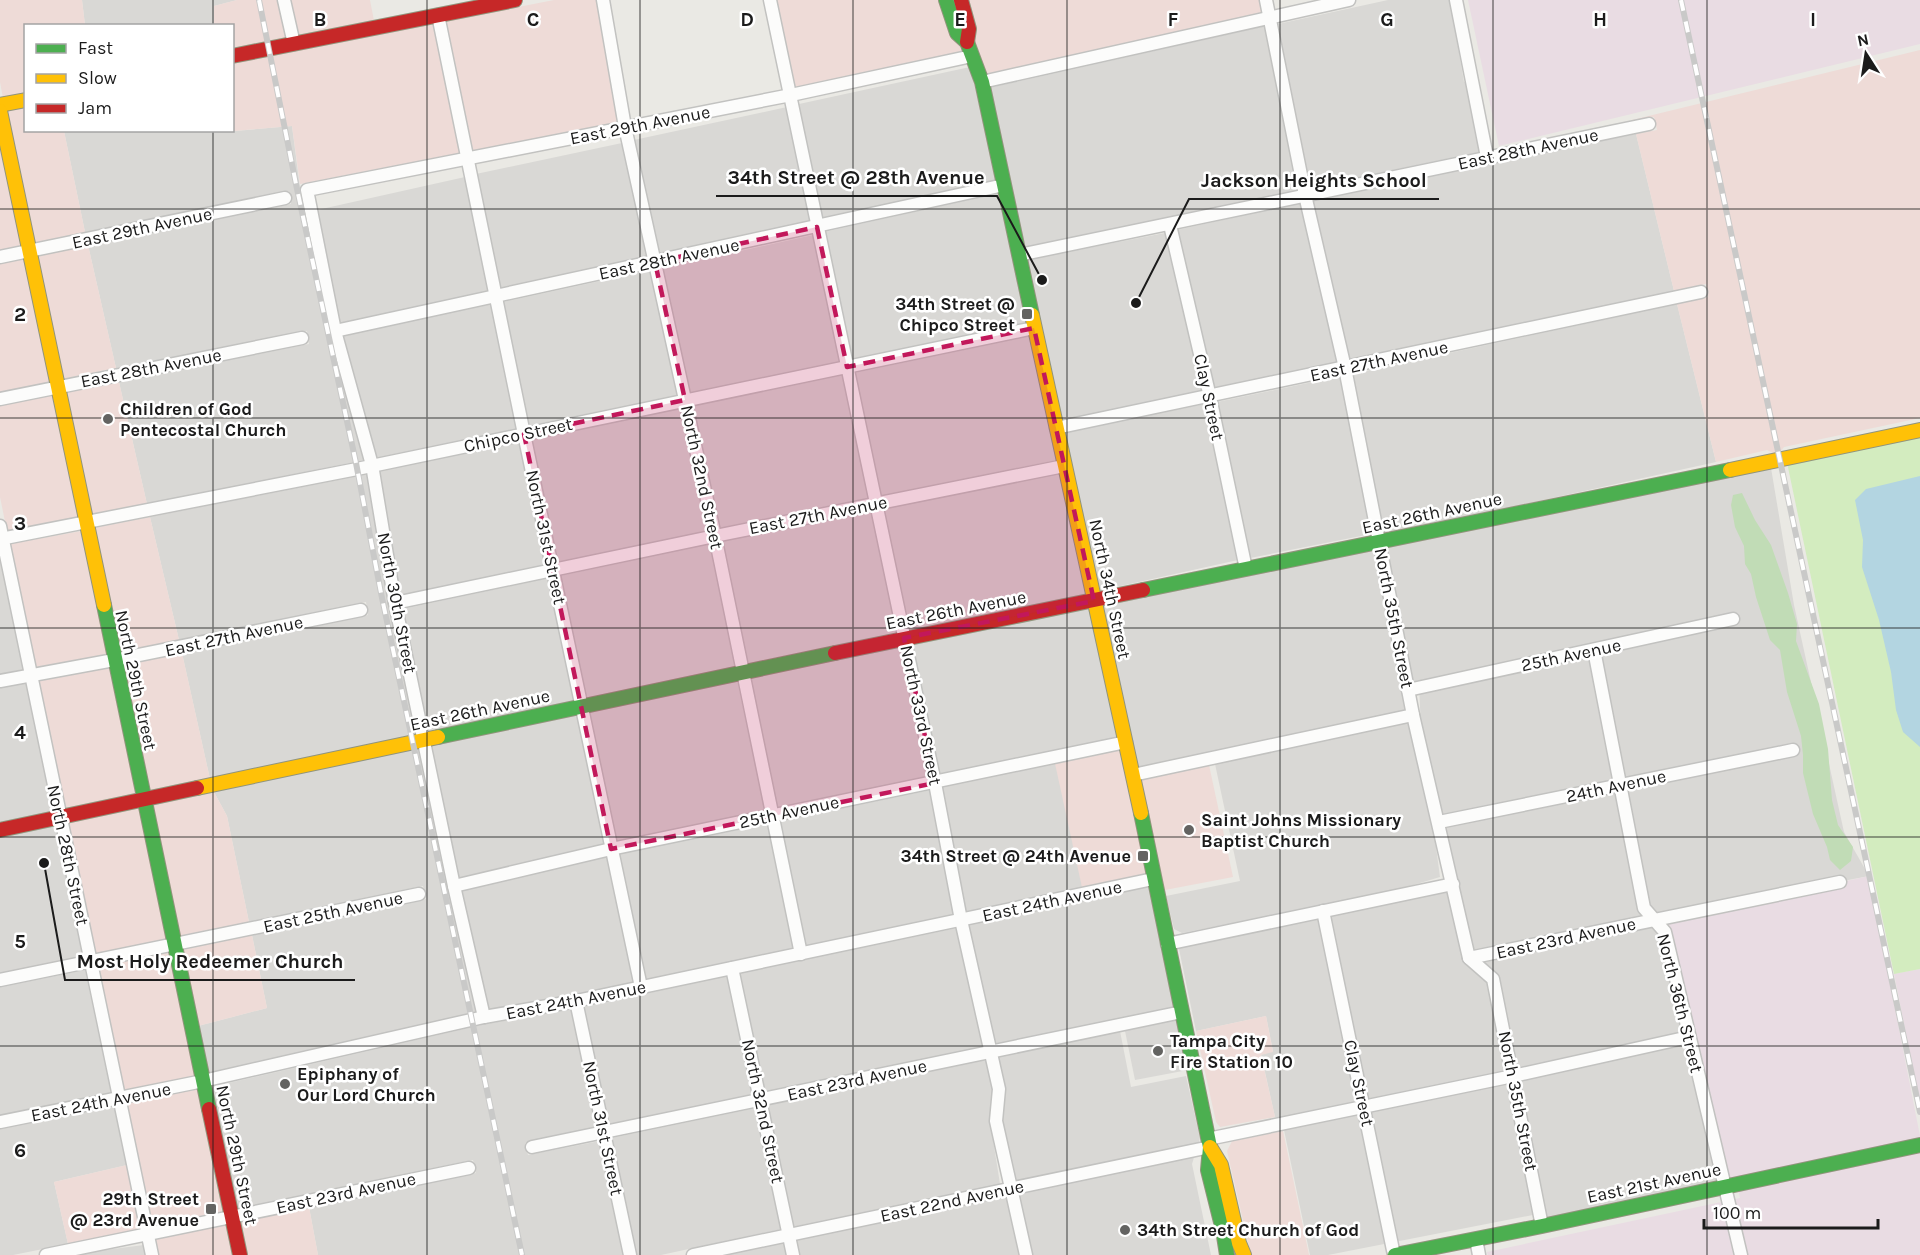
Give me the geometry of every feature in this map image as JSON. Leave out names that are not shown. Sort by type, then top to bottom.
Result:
[{"type":"street","points":[[284,0],[294,44]]},
{"type":"street","points":[[234,56],[514,0]]},
{"type":"street","name":"North 32nd Street","points":[[603,0],[625,127],[715,536],[801,954]]},
{"type":"street","name":"North 33rd Street","points":[[770,0],[935,783],[961,920],[999,1089],[996,1122],[1026,1255]]},
{"type":"street","name":"North 34th Street","points":[[946,0],[957,33],[967,42],[982,82],[1133,775],[1209,1143],[1208,1170],[1227,1255]]},
{"type":"street","name":"North 34th Street","points":[[961,0],[969,29],[967,42]]},
{"type":"street","name":"North 35th Street","points":[[1266,0],[1305,195],[1345,368],[1413,715],[1469,958],[1493,979],[1542,1226]]},
{"type":"street","points":[[982,82],[1349,0]]},
{"type":"street","points":[[1456,0],[1487,158]]},
{"type":"street","name":"North 31st Street","points":[[438,15],[641,987]]},
{"type":"street","name":"East 29th Avenue","points":[[307,190],[791,95],[972,56]]},
{"type":"street","points":[[0,105],[24,100]]},
{"type":"street","name":"North 29th Street","points":[[0,111],[240,1255]]},
{"type":"street","name":"East 28th Avenue","points":[[1019,255],[1650,124]]},
{"type":"street","name":"East 28th Avenue","points":[[334,331],[1004,185]]},
{"type":"street","name":"North 30th Street","points":[[307,190],[334,331],[372,465],[395,603],[484,1017]]},
{"type":"street","name":"East 29th Avenue","points":[[0,257],[285,198]]},
{"type":"street","name":"Clay Street","points":[[1170,225],[1210,397],[1246,569]]},
{"type":"street","name":"East 27th Avenue","points":[[1056,428],[1701,292]]},
{"type":"street","name":"Chipco Street","points":[[1,535],[86,523],[1035,328]]},
{"type":"street","name":"East 28th Avenue","points":[[0,399],[302,338]]},
{"type":"street","name":"East 26th Avenue","points":[[0,830],[904,638],[1379,543],[1920,430]]},
{"type":"street","name":"East 27th Avenue","points":[[395,603],[1064,466]]},
{"type":"street","name":"North 28th Street","points":[[1,535],[152,1255]]},
{"type":"street","name":"East 27th Avenue","points":[[0,681],[361,609]]},
{"type":"street","name":"25th Avenue","points":[[1408,690],[1733,619]]},
{"type":"street","name":"North 36th Street","points":[[1594,650],[1644,909],[1665,932],[1741,1255]]},
{"type":"street","points":[[1133,775],[1413,715]]},
{"type":"street","name":"25th Avenue","points":[[454,886],[611,849],[1126,742]]},
{"type":"street","name":"24th Avenue","points":[[1439,822],[1793,750]]},
{"type":"street","name":"East 24th Avenue","points":[[0,1122],[203,1081],[484,1017],[576,1002],[1153,879]]},
{"type":"street","name":"East 23rd Avenue","points":[[1469,958],[1840,882]]},
{"type":"street","points":[[1167,944],[1453,884]]},
{"type":"street","name":"East 25th Avenue","points":[[0,980],[419,894]]},
{"type":"street","name":"Clay Street","points":[[1323,911],[1395,1255]]},
{"type":"street","name":"North 32nd Street","points":[[732,968],[793,1255]]},
{"type":"street","name":"North 31st Street","points":[[576,1002],[630,1255]]},
{"type":"street","name":"East 23rd Avenue","points":[[532,1147],[1182,1012]]},
{"type":"street","name":"East 22nd Avenue","points":[[693,1255],[1012,1188],[1689,1037]]},
{"type":"street","name":"North 34th Street","points":[[1209,1143],[1221,1165],[1239,1243],[1244,1255]]},
{"type":"street","name":"East 21st Avenue","points":[[1395,1255],[1920,1145]]},
{"type":"street","name":"East 23rd Avenue","points":[[46,1255],[469,1168]]},
{"type":"street","points":[[1476,1239],[1479,1255]]},
{"type":"highlighted area","points":[[817,227],[847,367],[1034,328],[1094,601],[904,638],[935,783],[611,849],[524,434],[685,400],[655,262]]},
{"type":"shaded area","points":[[0,0],[82,0],[85,24],[24,24],[24,93],[3,98],[0,82]]},
{"type":"shaded area","points":[[82,0],[237,0],[214,6],[214,24],[85,24]]},
{"type":"shaded area","points":[[237,0],[278,0],[287,38],[234,50],[234,24],[214,24],[214,6]]},
{"type":"shaded area","points":[[290,0],[370,0],[374,21],[298,36]]},
{"type":"shaded area","points":[[554,0],[597,0],[618,122],[472,151],[446,21]]},
{"type":"shaded area","points":[[776,0],[939,0],[964,51],[795,87]]},
{"type":"shaded area","points":[[968,0],[1261,0],[1263,12],[985,75],[976,49]]},
{"type":"shaded area","points":[[1388,0],[1450,0],[1464,82],[1466,82],[1480,152],[1310,187],[1278,24]]},
{"type":"shaded area","points":[[1468,0],[1920,0],[1920,44],[1499,146]]},
{"type":"shaded area","points":[[434,23],[460,153],[300,184],[292,126],[234,131],[234,63]]},
{"type":"shaded area","points":[[1266,26],[1298,190],[1024,247],[989,88]]},
{"type":"shaded area","points":[[1920,50],[1920,418],[1784,447],[1780,452],[1773,453],[1767,450],[1716,462],[1677,304],[1708,297],[1706,284],[1674,291],[1636,134],[1657,130],[1654,117],[1632,120]]},
{"type":"shaded area","points":[[970,67],[997,180],[822,219],[799,104]]},
{"type":"shaded area","points":[[24,107],[24,132],[64,132],[85,232],[33,243],[6,111]]},
{"type":"shaded area","points":[[787,107],[810,222],[660,254],[634,140]]},
{"type":"shaded area","points":[[292,126],[303,212],[330,339],[364,460],[147,504],[119,382],[309,344],[307,331],[116,368],[88,245],[291,204],[289,191],[85,232],[64,132],[234,132],[234,127],[235,131]]},
{"type":"shaded area","points":[[1636,134],[1674,291],[1350,361],[1313,200]]},
{"type":"shaded area","points":[[0,141],[22,245],[0,250]]},
{"type":"shaded area","points":[[622,143],[648,257],[501,289],[476,174]]},
{"type":"shaded area","points":[[465,177],[489,291],[339,323],[317,210]]},
{"type":"shaded area","points":[[1000,193],[1027,323],[852,359],[824,232]]},
{"type":"shaded area","points":[[1301,203],[1338,363],[1214,389],[1177,230]]},
{"type":"shaded area","points":[[1165,233],[1202,391],[1060,420],[1026,260]]},
{"type":"shaded area","points":[[813,235],[840,362],[689,393],[662,268]]},
{"type":"shaded area","points":[[88,245],[116,368],[62,379],[36,256]]},
{"type":"shaded area","points":[[25,259],[50,382],[0,393],[0,264]]},
{"type":"shaded area","points":[[651,270],[678,395],[528,426],[503,302]]},
{"type":"shaded area","points":[[492,304],[516,429],[376,458],[342,336]]},
{"type":"shaded area","points":[[1677,304],[1716,462],[1384,535],[1352,374]]},
{"type":"shaded area","points":[[1030,336],[1057,460],[880,496],[854,373]]},
{"type":"shaded area","points":[[843,375],[868,498],[719,528],[692,406]]},
{"type":"shaded area","points":[[1341,376],[1371,534],[1250,558],[1217,402]]},
{"type":"shaded area","points":[[119,382],[147,504],[90,515],[64,393]]},
{"type":"shaded area","points":[[53,395],[78,517],[7,531],[0,497],[0,406]]},
{"type":"shaded area","points":[[1205,404],[1238,560],[1098,591],[1063,433]]},
{"type":"shaded area","points":[[680,408],[708,531],[557,563],[531,440]]},
{"type":"shaded area","points":[[519,442],[546,565],[400,596],[379,471]]},
{"type":"shaded area","points":[[1769,456],[1794,605],[1844,832],[1869,876],[1650,918],[1594,649],[1410,682],[1418,710],[1129,774],[1095,598],[1370,539],[1384,598],[1376,544]]},
{"type":"shaded area","points":[[1060,473],[1087,596],[909,630],[883,509]]},
{"type":"shaded area","points":[[367,474],[388,598],[417,735],[210,779],[182,653],[368,615],[366,602],[179,640],[150,517]]},
{"type":"shaded area","points":[[871,511],[897,632],[746,664],[722,541]]},
{"type":"shaded area","points":[[150,517],[179,640],[119,652],[93,528]]},
{"type":"shaded area","points":[[81,531],[107,655],[35,667],[10,544]]},
{"type":"shaded area","points":[[710,544],[735,667],[586,699],[560,576]]},
{"type":"shaded area","points":[[0,555],[23,669],[0,674]]},
{"type":"shaded area","points":[[549,578],[574,701],[429,732],[403,609]]},
{"type":"shaded area","points":[[1090,609],[1117,737],[940,775],[912,643]]},
{"type":"shaded area","points":[[900,645],[928,777],[777,808],[749,677]]},
{"type":"shaded area","points":[[1592,648],[1645,919],[1473,955],[1445,824],[1421,727],[1419,686]]},
{"type":"shaded area","points":[[182,653],[210,779],[148,792],[121,666]]},
{"type":"shaded area","points":[[109,668],[136,794],[64,810],[38,680]]},
{"type":"shaded area","points":[[737,680],[765,810],[616,841],[589,712]]},
{"type":"shaded area","points":[[26,682],[53,812],[0,823],[0,688]]},
{"type":"shaded area","points":[[1418,712],[1440,877],[1383,894],[1182,933],[1174,929],[1166,896],[1240,881],[1215,764],[1319,735]]},
{"type":"shaded area","points":[[577,714],[604,844],[458,878],[431,746]]},
{"type":"shaded area","points":[[1122,744],[1151,878],[1083,892],[1054,759]]},
{"type":"shaded area","points":[[419,748],[446,880],[477,1012],[208,1073],[198,1026],[267,1008],[252,935],[426,899],[423,886],[249,922],[227,816],[214,792]]},
{"type":"shaded area","points":[[1054,759],[1152,881],[1179,1008],[993,1050],[937,784]]},
{"type":"shaded area","points":[[1209,765],[1233,877],[1162,892],[1140,780]]},
{"type":"shaded area","points":[[931,790],[954,915],[805,946],[780,821]]},
{"type":"shaded area","points":[[214,792],[227,816],[249,922],[179,936],[150,805]]},
{"type":"shaded area","points":[[139,808],[167,939],[94,954],[67,823]]},
{"type":"shaded area","points":[[768,824],[794,948],[645,980],[618,854]]},
{"type":"shaded area","points":[[55,825],[83,956],[0,974],[0,837]]},
{"type":"shaded area","points":[[607,857],[634,982],[489,1010],[461,891]]},
{"type":"shaded area","points":[[1869,876],[1920,1136],[1920,1255],[1488,1255],[1487,1252],[1740,1198],[1736,1179],[1727,1181],[1666,920]]},
{"type":"shaded area","points":[[1450,882],[1465,954],[1492,980],[1538,1214],[1328,1255],[1310,1255],[1283,1125],[1363,1108],[1325,911]]},
{"type":"shaded area","points":[[1322,912],[1361,1106],[1308,1117],[1275,1117],[1261,1054],[1273,1051],[1266,1016],[1196,1031],[1179,949],[1187,943]]},
{"type":"shaded area","points":[[1657,921],[1722,1183],[1542,1223],[1493,978],[1472,958]]},
{"type":"shaded area","points":[[957,928],[983,1047],[765,1092],[739,973]]},
{"type":"shaded area","points":[[252,935],[267,1008],[198,1026],[182,950]]},
{"type":"shaded area","points":[[170,952],[196,1076],[123,1090],[97,967]]},
{"type":"shaded area","points":[[1920,969],[1920,1102],[1894,974]]},
{"type":"shaded area","points":[[85,970],[111,1093],[0,1115],[0,987]]},
{"type":"shaded area","points":[[727,976],[753,1094],[609,1125],[584,1007]]},
{"type":"shaded area","points":[[572,1009],[597,1127],[525,1143],[528,1155],[600,1141],[624,1255],[318,1255],[309,1207],[476,1173],[473,1160],[236,1209],[211,1087],[486,1024]]},
{"type":"shaded area","points":[[1266,1016],[1273,1052],[1261,1055],[1275,1117],[1220,1127],[1216,1122],[1196,1031]]},
{"type":"shaded area","points":[[1177,1020],[1188,1070],[1135,1080],[1125,1031]]},
{"type":"shaded area","points":[[1120,1031],[1131,1087],[1186,1076],[1200,1138],[1192,1164],[1211,1255],[800,1255],[796,1240],[1006,1197],[996,1121],[998,1057]]},
{"type":"shaded area","points":[[986,1060],[993,1089],[990,1121],[1000,1184],[793,1227],[768,1105]]},
{"type":"shaded area","points":[[199,1089],[224,1211],[152,1226],[126,1103]]},
{"type":"shaded area","points":[[114,1106],[127,1165],[54,1182],[68,1244],[13,1255],[0,1255],[0,1129]]},
{"type":"shaded area","points":[[756,1108],[782,1229],[661,1255],[636,1255],[612,1138]]},
{"type":"shaded area","points":[[1283,1131],[1309,1255],[1251,1255],[1227,1151],[1232,1141]]},
{"type":"shaded area","points":[[127,1165],[140,1229],[68,1244],[54,1182]]},
{"type":"shaded area","points":[[309,1207],[318,1255],[246,1255],[239,1222]]},
{"type":"shaded area","points":[[227,1224],[233,1255],[159,1255],[155,1239]]},
{"type":"shaded area","points":[[785,1242],[787,1255],[725,1255]]},
{"type":"shaded area","points":[[144,1245],[146,1255],[79,1255],[97,1251]]},
{"type":"green space","points":[[1920,424],[1920,969],[1894,974],[1785,453]]},
{"type":"green space","points":[[1742,493],[1771,545],[1797,624],[1796,641],[1819,704],[1828,749],[1832,800],[1838,825],[1853,847],[1851,861],[1840,870],[1830,860],[1813,814],[1803,773],[1801,736],[1787,692],[1780,650],[1770,640],[1751,574],[1745,564],[1744,546],[1735,527],[1731,505],[1733,495]]},
{"type":"water","points":[[1920,476],[1920,747],[1903,732],[1896,710],[1891,672],[1879,620],[1862,567],[1863,540],[1855,500],[1866,489]]},
{"type":"railway","points":[[259,0],[382,598],[522,1255]]},
{"type":"railway","points":[[1681,0],[1920,1112]]},
{"type":"traffic: fast","points":[[946,0],[957,33],[967,42],[982,82],[1032,315]]},
{"type":"traffic: fast","points":[[1143,590],[1730,470]]},
{"type":"traffic: fast","points":[[104,605],[209,1109]]},
{"type":"traffic: fast","points":[[438,737],[835,653]]},
{"type":"traffic: fast","points":[[1141,813],[1210,1147],[1208,1170],[1227,1255]]},
{"type":"traffic: fast","points":[[1395,1255],[1920,1145]]},
{"type":"traffic: slow","points":[[0,105],[24,100]]},
{"type":"traffic: slow","points":[[0,111],[104,605]]},
{"type":"traffic: slow","points":[[1032,315],[1141,813]]},
{"type":"traffic: slow","points":[[1730,470],[1920,430]]},
{"type":"traffic: slow","points":[[197,788],[438,737]]},
{"type":"traffic: slow","points":[[1210,1147],[1221,1165],[1239,1243],[1244,1255]]},
{"type":"traffic: jam","points":[[234,56],[515,0]]},
{"type":"traffic: jam","points":[[961,0],[969,29],[967,42]]},
{"type":"traffic: jam","points":[[835,653],[1143,590]]},
{"type":"traffic: jam","points":[[0,830],[197,788]]},
{"type":"traffic: jam","points":[[209,1109],[240,1255]]},
{"type":"place","name":"34th Street @ 28th Avenue","points":[[1042,280]]},
{"type":"place","name":"Jackson Heights School","points":[[1136,303]]},
{"type":"place","name":"34th Street @ Chipco Street","points":[[1027,314]]},
{"type":"place","name":"Children of God Pentecostal Church","points":[[108,419]]},
{"type":"place","name":"Saint Johns Missionary Baptist Church","points":[[1189,830]]},
{"type":"place","name":"34th Street @ 24th Avenue","points":[[1143,856]]},
{"type":"place","name":"Most Holy Redeemer Church","points":[[44,863]]},
{"type":"place","name":"Tampa City Fire Station 10","points":[[1158,1051]]},
{"type":"place","name":"Epiphany of Our Lord Church","points":[[285,1084]]},
{"type":"place","name":"29th Street @ 23rd Avenue","points":[[211,1209]]},
{"type":"place","name":"34th Street Church of God","points":[[1125,1230]]}]
